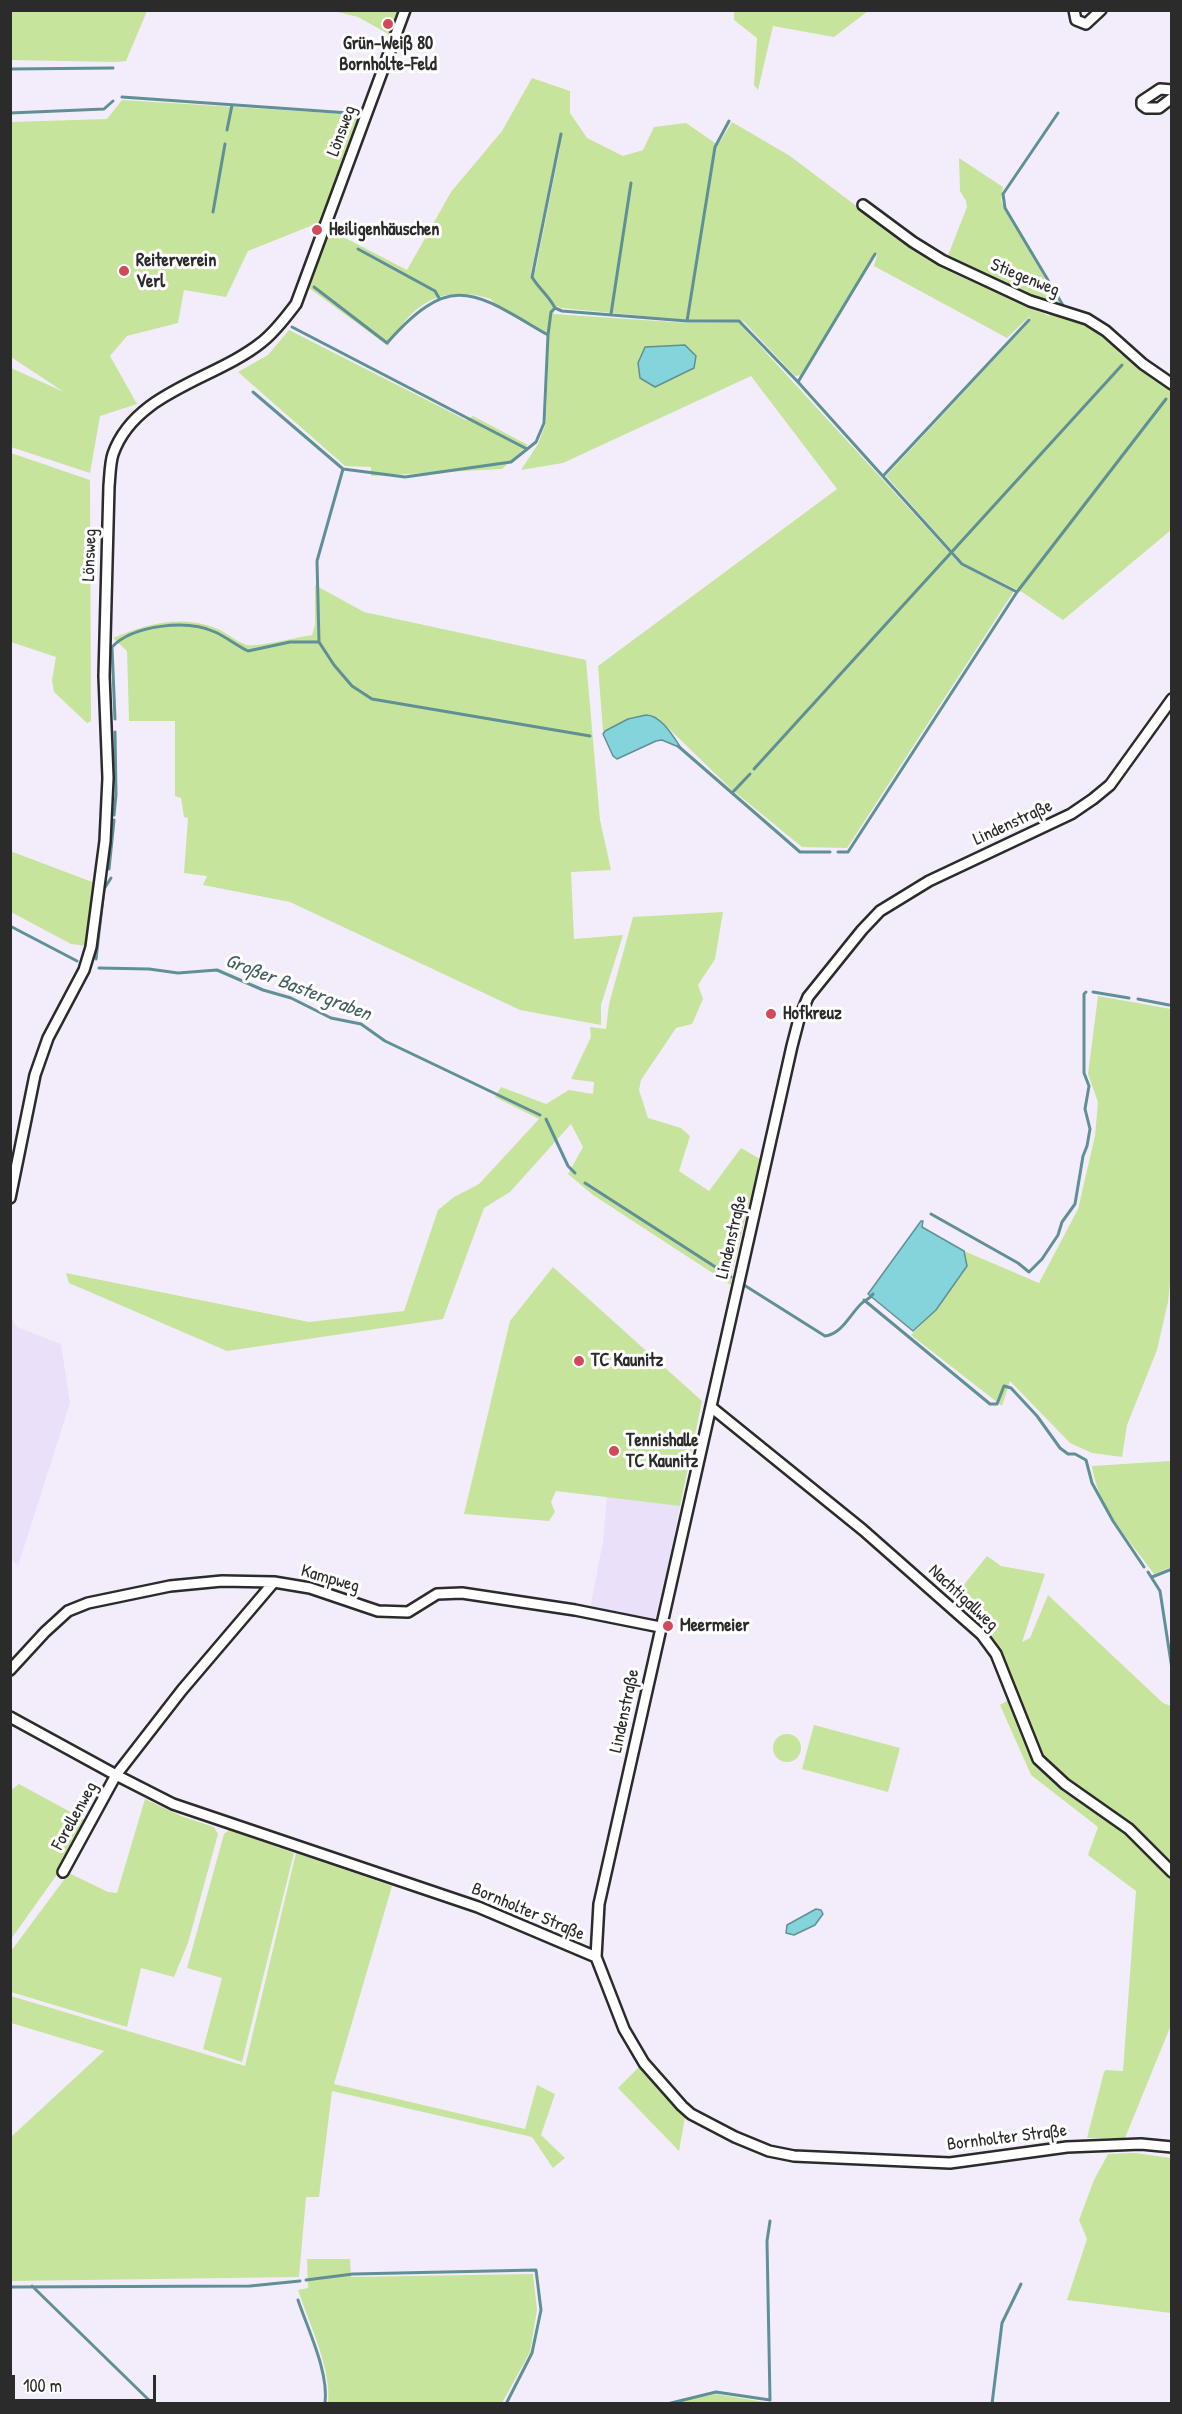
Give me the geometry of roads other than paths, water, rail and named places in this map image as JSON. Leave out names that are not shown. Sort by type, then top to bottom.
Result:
[{"type":"street","name":"Lönsweg","points":[[10,1198],[35,1075],[48,1038],[84,970],[91,946],[105,841],[108,778],[104,676],[109,486],[113,455],[128,426],[143,410],[263,342],[296,304],[405,10]]},
{"type":"street","points":[[1074,10],[1076,20],[1086,24],[1101,10]]},
{"type":"street","points":[[1172,90],[1160,89],[1143,100],[1142,105],[1146,108],[1159,108],[1172,98]]},
{"type":"street","name":"Stiegenweg","points":[[863,205],[942,260],[1029,301],[1087,319],[1106,331],[1143,364],[1172,384]]},
{"type":"street","name":"Lindenstraße","points":[[596,1957],[599,1904],[660,1627],[792,1045],[808,997],[880,911],[929,881],[1071,814],[1093,799],[1110,785],[1172,699]]},
{"type":"street","name":"Nachtigallweg","points":[[711,1407],[863,1530],[969,1623],[996,1654],[1038,1759],[1065,1784],[1129,1829],[1172,1872]]},
{"type":"street","name":"Kampweg","points":[[10,1670],[68,1611],[88,1603],[170,1586],[222,1581],[274,1582],[310,1588],[378,1611],[408,1612],[437,1594],[462,1593],[575,1610],[660,1627]]},
{"type":"street","points":[[116,1776],[182,1690],[274,1582]]},
{"type":"street","name":"Bornholter Straße","points":[[10,1717],[116,1776],[173,1804],[478,1907],[596,1957],[624,2029],[644,2063],[664,2088],[691,2114],[735,2137],[769,2151],[835,2159],[950,2163],[1067,2147],[1141,2144],[1172,2147]]},
{"type":"street","name":"Forellenweg","points":[[63,1872],[116,1776]]},
{"type":"water","points":[[685,345],[696,356],[694,368],[655,387],[640,378],[638,363],[645,347]]},
{"type":"water","points":[[646,715],[662,722],[681,748],[662,740],[656,741],[617,759],[613,756],[603,734],[628,719]]},
{"type":"water","points":[[923,1221],[922,1227],[964,1251],[967,1266],[936,1310],[913,1331],[868,1294]]},
{"type":"water","points":[[816,1909],[821,1910],[823,1914],[815,1925],[794,1935],[786,1933],[787,1925]]},
{"type":"waterway","points":[[10,69],[113,68]]},
{"type":"waterway","points":[[122,97],[349,113]]},
{"type":"waterway","points":[[10,113],[104,109],[113,101]]},
{"type":"waterway","points":[[227,130],[232,105]]},
{"type":"waterway","points":[[1058,113],[1003,194],[1005,208],[1064,307]]},
{"type":"waterway","points":[[687,321],[715,147],[729,121]]},
{"type":"waterway","points":[[555,308],[532,277],[561,134]]},
{"type":"waterway","points":[[213,212],[225,144]]},
{"type":"waterway","points":[[611,314],[631,183]]},
{"type":"waterway","points":[[358,249],[435,291],[439,298]]},
{"type":"waterway","points":[[798,382],[875,254]]},
{"type":"waterway","points":[[314,287],[387,343],[429,305],[447,297],[464,295],[501,308],[548,335]]},
{"type":"waterway","points":[[253,392],[343,469],[405,477],[511,462],[536,442],[544,423],[548,335],[551,312],[555,308],[562,311],[687,321],[739,321],[798,382],[962,564],[1017,592]]},
{"type":"waterway","points":[[883,476],[1029,320]]},
{"type":"waterway","points":[[292,327],[527,449]]},
{"type":"waterway","points":[[754,769],[1122,365]]},
{"type":"waterway","points":[[838,852],[848,852],[1017,592],[1166,399]]},
{"type":"waterway","points":[[343,469],[317,561],[319,642],[334,665],[352,686],[372,699],[590,736]]},
{"type":"waterway","points":[[115,719],[112,647],[121,640],[146,629],[176,625],[203,628],[215,632],[248,651],[290,642],[319,642]]},
{"type":"waterway","points":[[114,815],[115,732]]},
{"type":"waterway","points":[[678,746],[800,852],[830,852]]},
{"type":"waterway","points":[[732,793],[750,774]]},
{"type":"waterway","points":[[109,869],[114,820]]},
{"type":"waterway","points":[[96,959],[104,889],[111,878]]},
{"type":"waterway","name":"Großer Bastergraben","points":[[10,926],[77,961]]},
{"type":"waterway","name":"Großer Bastergraben","points":[[99,968],[149,969],[178,973],[217,970],[263,990],[291,998],[331,1018],[361,1024],[385,1041],[540,1115]]},
{"type":"waterway","name":"Großer Bastergraben","points":[[931,1214],[1018,1263],[1029,1272],[1042,1259],[1058,1235],[1062,1222],[1075,1204],[1090,1129],[1085,1109],[1089,1086],[1084,1073],[1084,994],[1086,992]]},
{"type":"waterway","name":"Großer Bastergraben","points":[[1093,992],[1129,998]]},
{"type":"waterway","name":"Großer Bastergraben","points":[[1138,999],[1169,1005]]},
{"type":"waterway","name":"Großer Bastergraben","points":[[546,1119],[568,1166],[575,1173]]},
{"type":"waterway","name":"Großer Bastergraben","points":[[585,1183],[731,1277]]},
{"type":"waterway","name":"Großer Bastergraben","points":[[744,1285],[825,1336],[841,1328],[858,1307],[873,1294]]},
{"type":"waterway","points":[[864,1300],[990,1404],[997,1404],[1004,1386],[1011,1388],[1037,1416],[1060,1448],[1068,1454],[1075,1454],[1086,1460],[1092,1483],[1113,1521],[1144,1567]]},
{"type":"waterway","points":[[1152,1577],[1172,1569]]},
{"type":"waterway","points":[[1148,1572],[1160,1591],[1172,1669]]},
{"type":"waterway","points":[[667,2404],[716,2392],[770,2400],[767,2241],[770,2221]]},
{"type":"waterway","points":[[306,2280],[353,2274],[536,2270],[541,2310],[532,2353],[506,2404]]},
{"type":"waterway","points":[[10,2287],[250,2286],[300,2281]]},
{"type":"waterway","points":[[992,2404],[1002,2323],[1021,2284]]},
{"type":"waterway","points":[[32,2286],[153,2404]]},
{"type":"waterway","points":[[298,2300],[321,2365],[325,2404]]},
{"type":"place","name":"Grün-Weiß 80 Bornholte-Feld","points":[[388,24]]},
{"type":"place","name":"Heiligenhäuschen","points":[[317,230]]},
{"type":"place","name":"Reiterverein Verl","points":[[124,271]]},
{"type":"place","name":"Hofkreuz","points":[[771,1014]]},
{"type":"place","name":"TC Kaunitz","points":[[579,1361]]},
{"type":"place","name":"Tennishalle TC Kaunitz","points":[[614,1451]]},
{"type":"place","name":"Meermeier","points":[[668,1626]]}]
